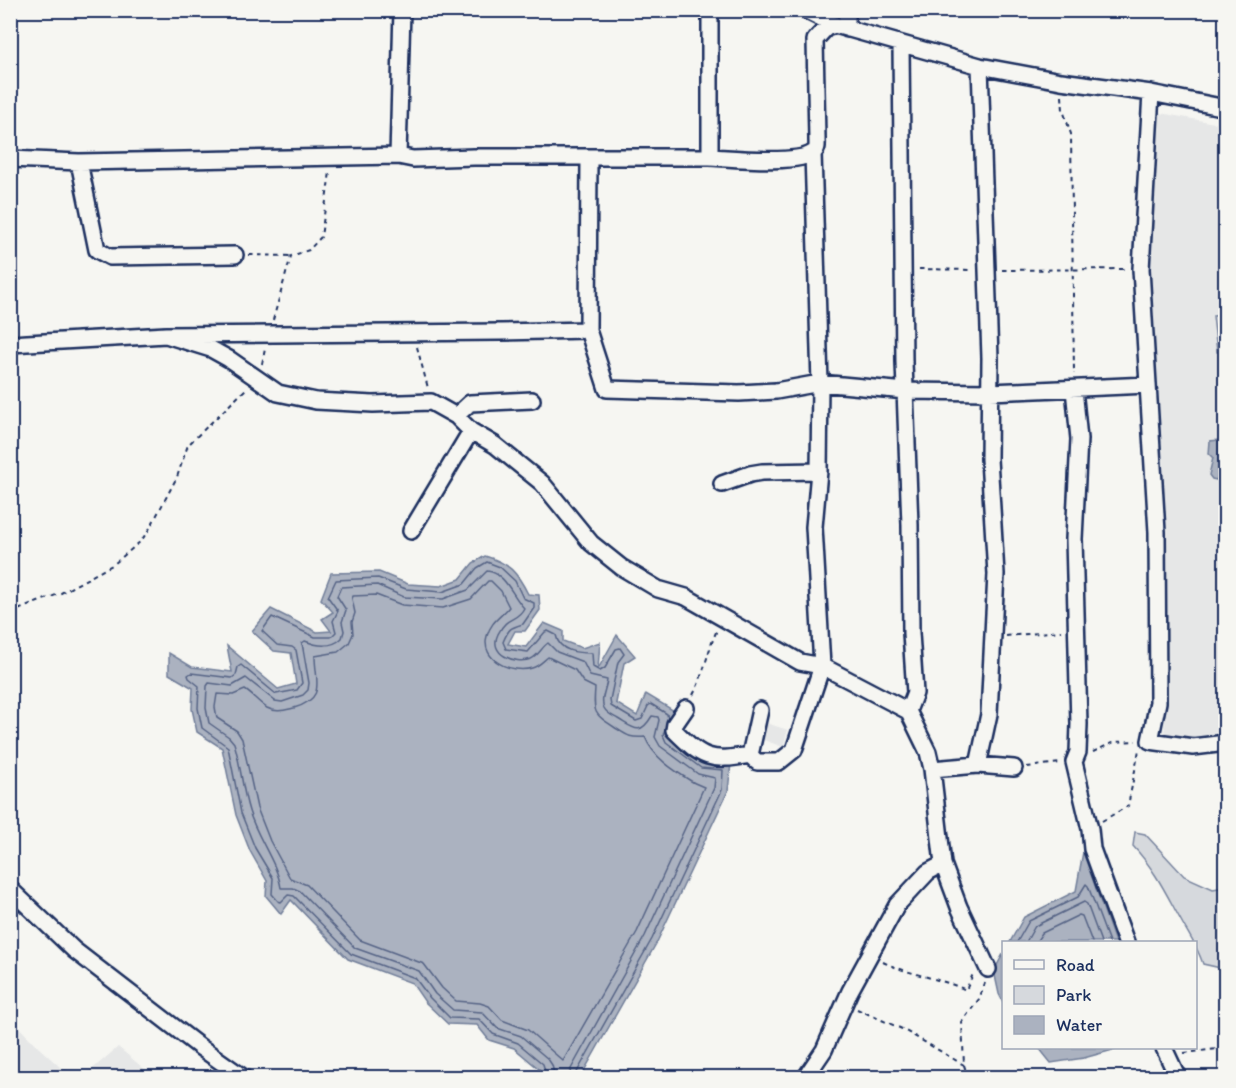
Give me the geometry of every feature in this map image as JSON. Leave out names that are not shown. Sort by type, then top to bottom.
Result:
[{"type":"street","points":[[398,156],[402,10]]},
{"type":"street","points":[[710,10],[710,157]]},
{"type":"street","points":[[805,10],[841,27],[980,66],[1061,81],[1151,93],[1226,108]]},
{"type":"street","points":[[841,27],[848,10]]},
{"type":"street","points":[[10,159],[79,162],[398,156],[413,159],[710,157],[787,160],[804,157],[813,153],[817,147],[815,40],[826,28],[841,27]]},
{"type":"street","points":[[901,45],[910,633],[915,693],[909,711]]},
{"type":"street","points":[[978,765],[989,714],[996,574],[989,459],[990,392],[980,66]]},
{"type":"street","points":[[1151,93],[1141,269],[1158,531],[1158,702],[1150,741],[1194,747],[1226,743]]},
{"type":"street","points":[[750,754],[757,762],[779,762],[794,750],[822,666],[814,527],[819,471],[820,383],[813,153]]},
{"type":"street","points":[[589,158],[588,330],[607,389],[739,393],[776,391],[820,383],[906,391],[990,392],[1148,385]]},
{"type":"street","points":[[79,162],[97,250],[110,256],[235,255]]},
{"type":"street","points":[[10,344],[166,335],[588,330]]},
{"type":"street","points":[[166,335],[211,349],[278,393],[316,401],[373,404],[431,402],[456,416],[471,431],[495,445],[542,483],[591,543],[621,567],[658,589],[686,597],[800,662],[822,666],[909,711],[928,752],[932,769],[943,864],[959,908],[988,969]]},
{"type":"street","points":[[1074,389],[1079,438],[1074,539],[1079,724],[1078,752],[1074,762],[1090,829],[1092,849],[1126,941]]},
{"type":"street","points":[[456,416],[470,403],[532,399]]},
{"type":"street","points":[[411,531],[471,431]]},
{"type":"street","points":[[722,484],[762,472],[819,471]]},
{"type":"street","points":[[686,708],[675,724],[674,730],[695,751],[723,760],[750,754]]},
{"type":"street","points":[[750,754],[760,710]]},
{"type":"street","points":[[932,769],[978,765],[1014,768]]},
{"type":"street","points":[[805,1077],[824,1050],[844,1004],[897,905],[928,872],[943,864]]},
{"type":"street","points":[[10,889],[75,950],[200,1047],[244,1077]]},
{"type":"street","points":[[1166,1051],[1178,1077]]},
{"type":"path","points":[[1061,81],[1063,110],[1071,134],[1074,389]]},
{"type":"path","points":[[235,255],[291,256],[309,250],[321,237],[330,172],[336,157]]},
{"type":"path","points":[[10,613],[61,593],[114,564],[141,541],[177,477],[188,446],[257,379],[291,256]]},
{"type":"path","points":[[903,268],[986,271],[1141,269]]},
{"type":"path","points":[[414,333],[431,402]]},
{"type":"path","points":[[686,708],[702,680],[711,643],[722,618]]},
{"type":"path","points":[[992,637],[1077,629]]},
{"type":"path","points":[[1014,768],[1074,762],[1114,742],[1132,740],[1140,743],[1128,806],[1090,829]]},
{"type":"path","points":[[870,956],[899,970],[946,982],[966,990],[973,974],[988,969],[979,999],[962,1022],[964,1065],[968,1077]]},
{"type":"path","points":[[844,1004],[902,1029],[964,1065]]},
{"type":"path","points":[[1166,1051],[1226,1048]]},
{"type":"path","points":[[64,1071],[97,1077]]},
{"type":"shaded area","points":[[1155,112],[1225,125],[1225,737],[1164,738],[1166,661],[1150,372],[1150,216]]},
{"type":"shaded area","points":[[766,723],[788,730],[783,747],[761,739]]},
{"type":"shaded area","points":[[10,1018],[38,1047],[71,1077],[11,1077]]},
{"type":"shaded area","points":[[118,1047],[154,1077],[83,1077]]},
{"type":"green space","points":[[1225,315],[1225,351],[1217,352],[1213,316]]},
{"type":"green space","points":[[1135,832],[1145,834],[1184,876],[1213,889],[1225,887],[1225,969],[1203,964],[1197,950],[1197,941],[1193,941],[1149,865],[1133,846]]},
{"type":"water","points":[[1219,440],[1225,451],[1225,474],[1218,474],[1217,480],[1212,479],[1209,475],[1213,458],[1209,454],[1210,441]]},
{"type":"water","points":[[485,556],[511,569],[528,594],[539,595],[540,610],[525,631],[515,631],[508,644],[526,647],[544,623],[563,631],[563,641],[582,648],[600,642],[598,669],[617,635],[635,656],[624,663],[616,703],[637,716],[646,694],[676,712],[669,736],[704,763],[731,763],[728,791],[657,942],[580,1078],[542,1077],[539,1069],[514,1048],[489,1040],[477,1025],[448,1024],[425,1002],[412,983],[348,959],[291,900],[281,914],[266,896],[267,881],[250,851],[236,815],[222,748],[197,732],[192,709],[193,688],[169,674],[169,653],[192,667],[232,672],[227,646],[278,689],[296,684],[291,653],[274,651],[252,631],[271,609],[317,632],[331,631],[322,619],[333,612],[321,599],[331,573],[379,572],[408,584],[441,586],[460,579],[473,563]]},
{"type":"water","points":[[1083,852],[1115,941],[1011,941],[1024,917],[1076,891]]},
{"type":"water","points":[[1002,956],[1002,1000],[999,994],[994,971]]},
{"type":"water","points":[[1040,1049],[1116,1049],[1084,1058],[1051,1063]]}]
